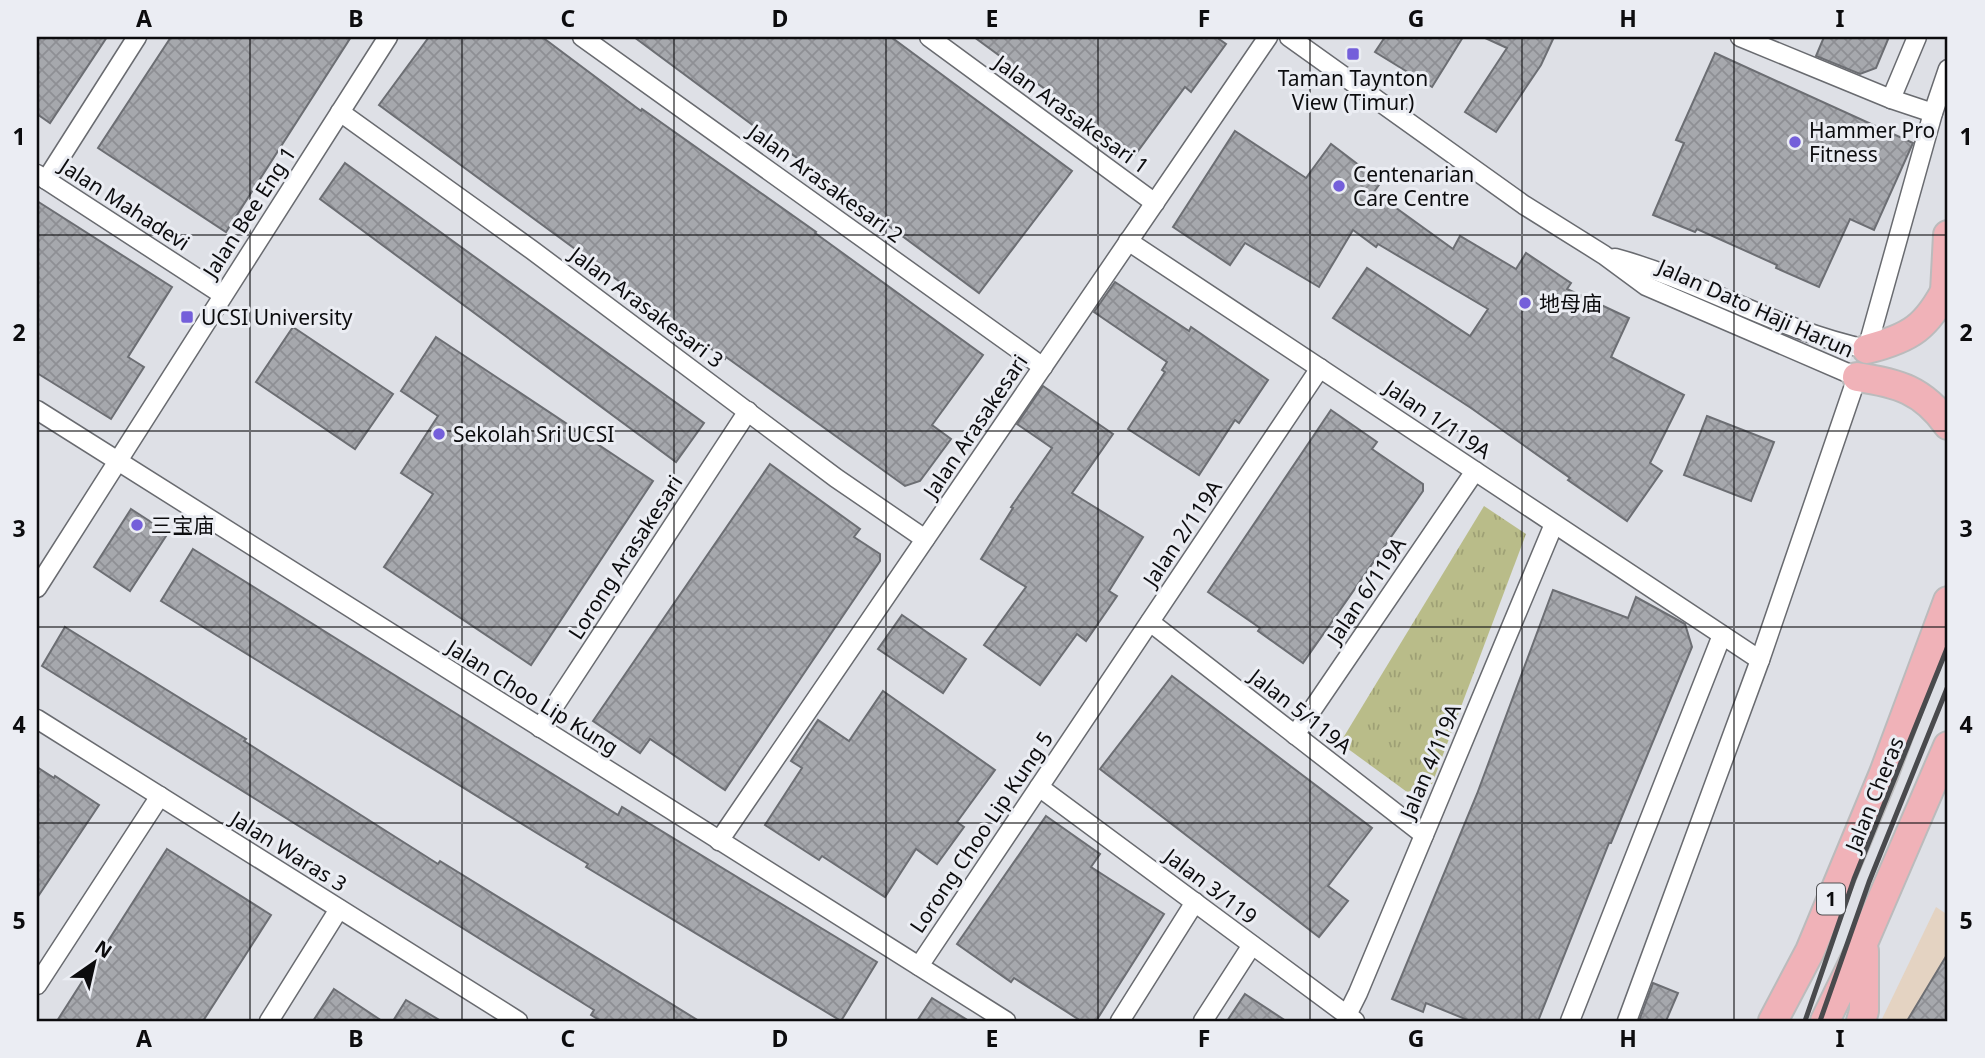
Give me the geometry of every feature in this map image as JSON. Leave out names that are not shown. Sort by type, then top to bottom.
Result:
[{"type":"highway","points":[[1867,349],[1894,342],[1913,332],[1933,314],[1947,289],[1948,235]]},
{"type":"highway","points":[[1857,377],[1893,383],[1918,394],[1948,425]]},
{"type":"highway","name":"Jalan Cheras","points":[[1773,1021],[1810,951],[1884,773],[1945,608],[1948,582]]},
{"type":"highway","name":"1","points":[[1825,1021],[1864,941],[1948,746]]},
{"type":"highway","points":[[1861,1021],[1864,1011],[1864,941]]},
{"type":"street","points":[[41,177],[137,37]]},
{"type":"street","name":"Jalan Bee Eng 1","points":[[37,588],[388,37]]},
{"type":"street","name":"Jalan Arasakesari 2","points":[[582,37],[1043,367]]},
{"type":"street","name":"Jalan Arasakesari 1","points":[[929,37],[1155,203]]},
{"type":"street","name":"Jalan Arasakesari","points":[[719,841],[1268,37]]},
{"type":"street","name":"Jalan Dato Haji Harun","points":[[1289,37],[1524,205],[1604,255],[1646,286],[1857,377]]},
{"type":"street","points":[[1740,37],[1891,99],[1933,113]]},
{"type":"street","points":[[1891,99],[1917,37]]},
{"type":"street","points":[[1867,349],[1933,113],[1948,69]]},
{"type":"street","name":"Jalan Arasakesari 3","points":[[340,112],[532,250],[836,478],[925,539]]},
{"type":"street","name":"Jalan Mahadevi","points":[[41,177],[223,295]]},
{"type":"street","name":"Jalan 1/119A","points":[[1128,241],[1760,660]]},
{"type":"street","name":"Jalan Dato Haji Harun","points":[[1604,255],[1653,268],[1834,342],[1867,349]]},
{"type":"street","name":"Jalan 2/119A","points":[[1081,722],[1320,368]]},
{"type":"street","points":[[1627,1021],[1760,660],[1857,377]]},
{"type":"street","name":"Jalan Choo Lip Kung","points":[[37,410],[1006,1021]]},
{"type":"street","name":"Lorong Arasakesari","points":[[540,728],[748,411]]},
{"type":"street","name":"Jalan 6/119A","points":[[1295,735],[1475,471]]},
{"type":"street","name":"Jalan 4/119A","points":[[1351,1018],[1359,993],[1554,524]]},
{"type":"street","name":"Jalan 5/119A","points":[[1150,622],[1424,835]]},
{"type":"street","points":[[1570,1021],[1722,635]]},
{"type":"street","name":"Jalan Waras 3","points":[[37,719],[509,1019]]},
{"type":"street","name":"Lorong Choo Lip Kung 5","points":[[919,966],[1081,722]]},
{"type":"street","name":"Jalan 3/119","points":[[1039,787],[1351,1018]]},
{"type":"street","points":[[37,985],[160,796]]},
{"type":"street","points":[[1120,1021],[1195,902]]},
{"type":"street","points":[[269,1021],[339,909]]},
{"type":"street","points":[[1203,1021],[1252,944]]},
{"type":"shaded area","points":[[1936,907],[1948,915],[1948,1021],[1881,1021]]},
{"type":"green space","points":[[1484,506],[1526,534],[1432,784],[1407,792],[1340,743]]},
{"type":"building","points":[[37,37],[107,37],[50,123],[37,114]]},
{"type":"building","points":[[171,37],[351,37],[226,232],[98,148]]},
{"type":"building","points":[[429,37],[542,37],[641,111],[642,109],[816,232],[983,355],[932,425],[951,439],[920,481],[905,486],[726,357],[725,359],[379,105]]},
{"type":"building","points":[[634,37],[891,37],[1072,171],[979,293]]},
{"type":"building","points":[[974,37],[1216,37],[1226,44],[1191,92],[1185,87],[1135,155]]},
{"type":"building","points":[[1385,37],[1463,37],[1432,87],[1375,52]]},
{"type":"building","points":[[1483,37],[1554,37],[1541,65],[1496,132],[1465,112],[1507,48]]},
{"type":"building","points":[[1824,37],[1889,37],[1876,68],[1860,74],[1816,56]]},
{"type":"building","name":"Hammer Pro Fitness","points":[[1715,53],[1913,143],[1874,230],[1850,219],[1819,287],[1697,229],[1695,232],[1653,215],[1684,143],[1676,140]]},
{"type":"building","points":[[1235,131],[1306,178],[1331,144],[1381,182],[1374,192],[1453,249],[1460,236],[1516,269],[1526,253],[1571,283],[1567,289],[1629,318],[1611,357],[1684,395],[1650,463],[1662,471],[1627,521],[1471,408],[1333,318],[1367,268],[1470,336],[1488,309],[1378,244],[1376,247],[1353,230],[1319,287],[1245,243],[1230,265],[1173,227]]},
{"type":"building","points":[[345,163],[704,423],[676,462],[320,199]]},
{"type":"building","points":[[37,201],[172,287],[128,357],[144,367],[111,419],[37,373]]},
{"type":"building","points":[[1115,282],[1189,331],[1191,327],[1268,380],[1239,423],[1235,420],[1199,475],[1128,429],[1165,372],[1162,370],[1167,362],[1094,312]]},
{"type":"building","points":[[293,327],[393,394],[355,449],[256,382]]},
{"type":"building","points":[[436,337],[653,481],[531,665],[384,567],[433,494],[401,473],[438,416],[401,391]]},
{"type":"building","points":[[1043,386],[1113,434],[1072,493],[1143,537],[1109,591],[1117,596],[1086,641],[1077,634],[1040,685],[984,645],[1026,587],[981,559],[1013,508],[1011,507],[1052,448],[1017,424]]},
{"type":"building","points":[[1331,410],[1377,442],[1372,449],[1423,484],[1423,491],[1303,663],[1258,631],[1260,628],[1208,592]]},
{"type":"building","points":[[1707,416],[1774,442],[1751,501],[1684,475]]},
{"type":"building","points":[[770,464],[860,529],[854,537],[880,554],[880,561],[725,790],[650,739],[640,753],[593,721]]},
{"type":"building","points":[[131,509],[168,533],[130,591],[94,567]]},
{"type":"building","points":[[193,549],[618,815],[622,807],[877,962],[841,1021],[586,867],[588,864],[161,601]]},
{"type":"building","points":[[1553,590],[1628,618],[1636,597],[1685,624],[1692,647],[1609,843],[1538,1021],[1470,1021],[1426,1003],[1423,1012],[1392,999],[1477,794]]},
{"type":"building","points":[[902,615],[966,659],[943,693],[878,649]]},
{"type":"building","points":[[65,627],[246,739],[244,741],[438,864],[440,861],[699,1021],[601,1021],[591,1015],[594,1010],[42,666]]},
{"type":"building","points":[[1172,676],[1372,828],[1328,886],[1348,901],[1319,937],[1100,769]]},
{"type":"building","points":[[883,691],[995,770],[957,822],[964,827],[937,864],[916,849],[885,897],[822,856],[819,860],[765,825],[802,768],[791,761],[818,720],[849,741]]},
{"type":"building","points":[[37,767],[99,805],[37,898]]},
{"type":"building","points":[[1046,816],[1100,854],[1091,867],[1164,914],[1096,1021],[1081,1021],[1014,978],[1011,982],[957,944]]},
{"type":"building","points":[[167,849],[271,915],[248,951],[203,1021],[57,1021]]},
{"type":"building","points":[[1948,953],[1948,1021],[1907,1021]]},
{"type":"building","points":[[1653,983],[1678,993],[1666,1021],[1639,1021]]},
{"type":"building","points":[[334,989],[382,1021],[313,1021]]},
{"type":"building","points":[[1245,994],[1286,1021],[1227,1021]]},
{"type":"building","points":[[932,998],[969,1021],[917,1021]]},
{"type":"building","points":[[406,1000],[441,1021],[393,1021]]},
{"type":"railway","points":[[1805,1021],[1854,879],[1948,646]]},
{"type":"railway","points":[[1820,1021],[1869,882],[1948,686]]},
{"type":"place","name":"Taman Taynton View (Timur)","points":[[1353,54]]},
{"type":"place","name":"Hammer Pro Fitness","points":[[1795,142]]},
{"type":"place","name":"Centenarian Care Centre","points":[[1339,186]]},
{"type":"place","name":"地母庙","points":[[1525,303]]},
{"type":"place","name":"UCSI University","points":[[187,317]]},
{"type":"place","name":"Sekolah Sri UCSI","points":[[439,434]]},
{"type":"place","name":"三宝庙","points":[[137,525]]}]
